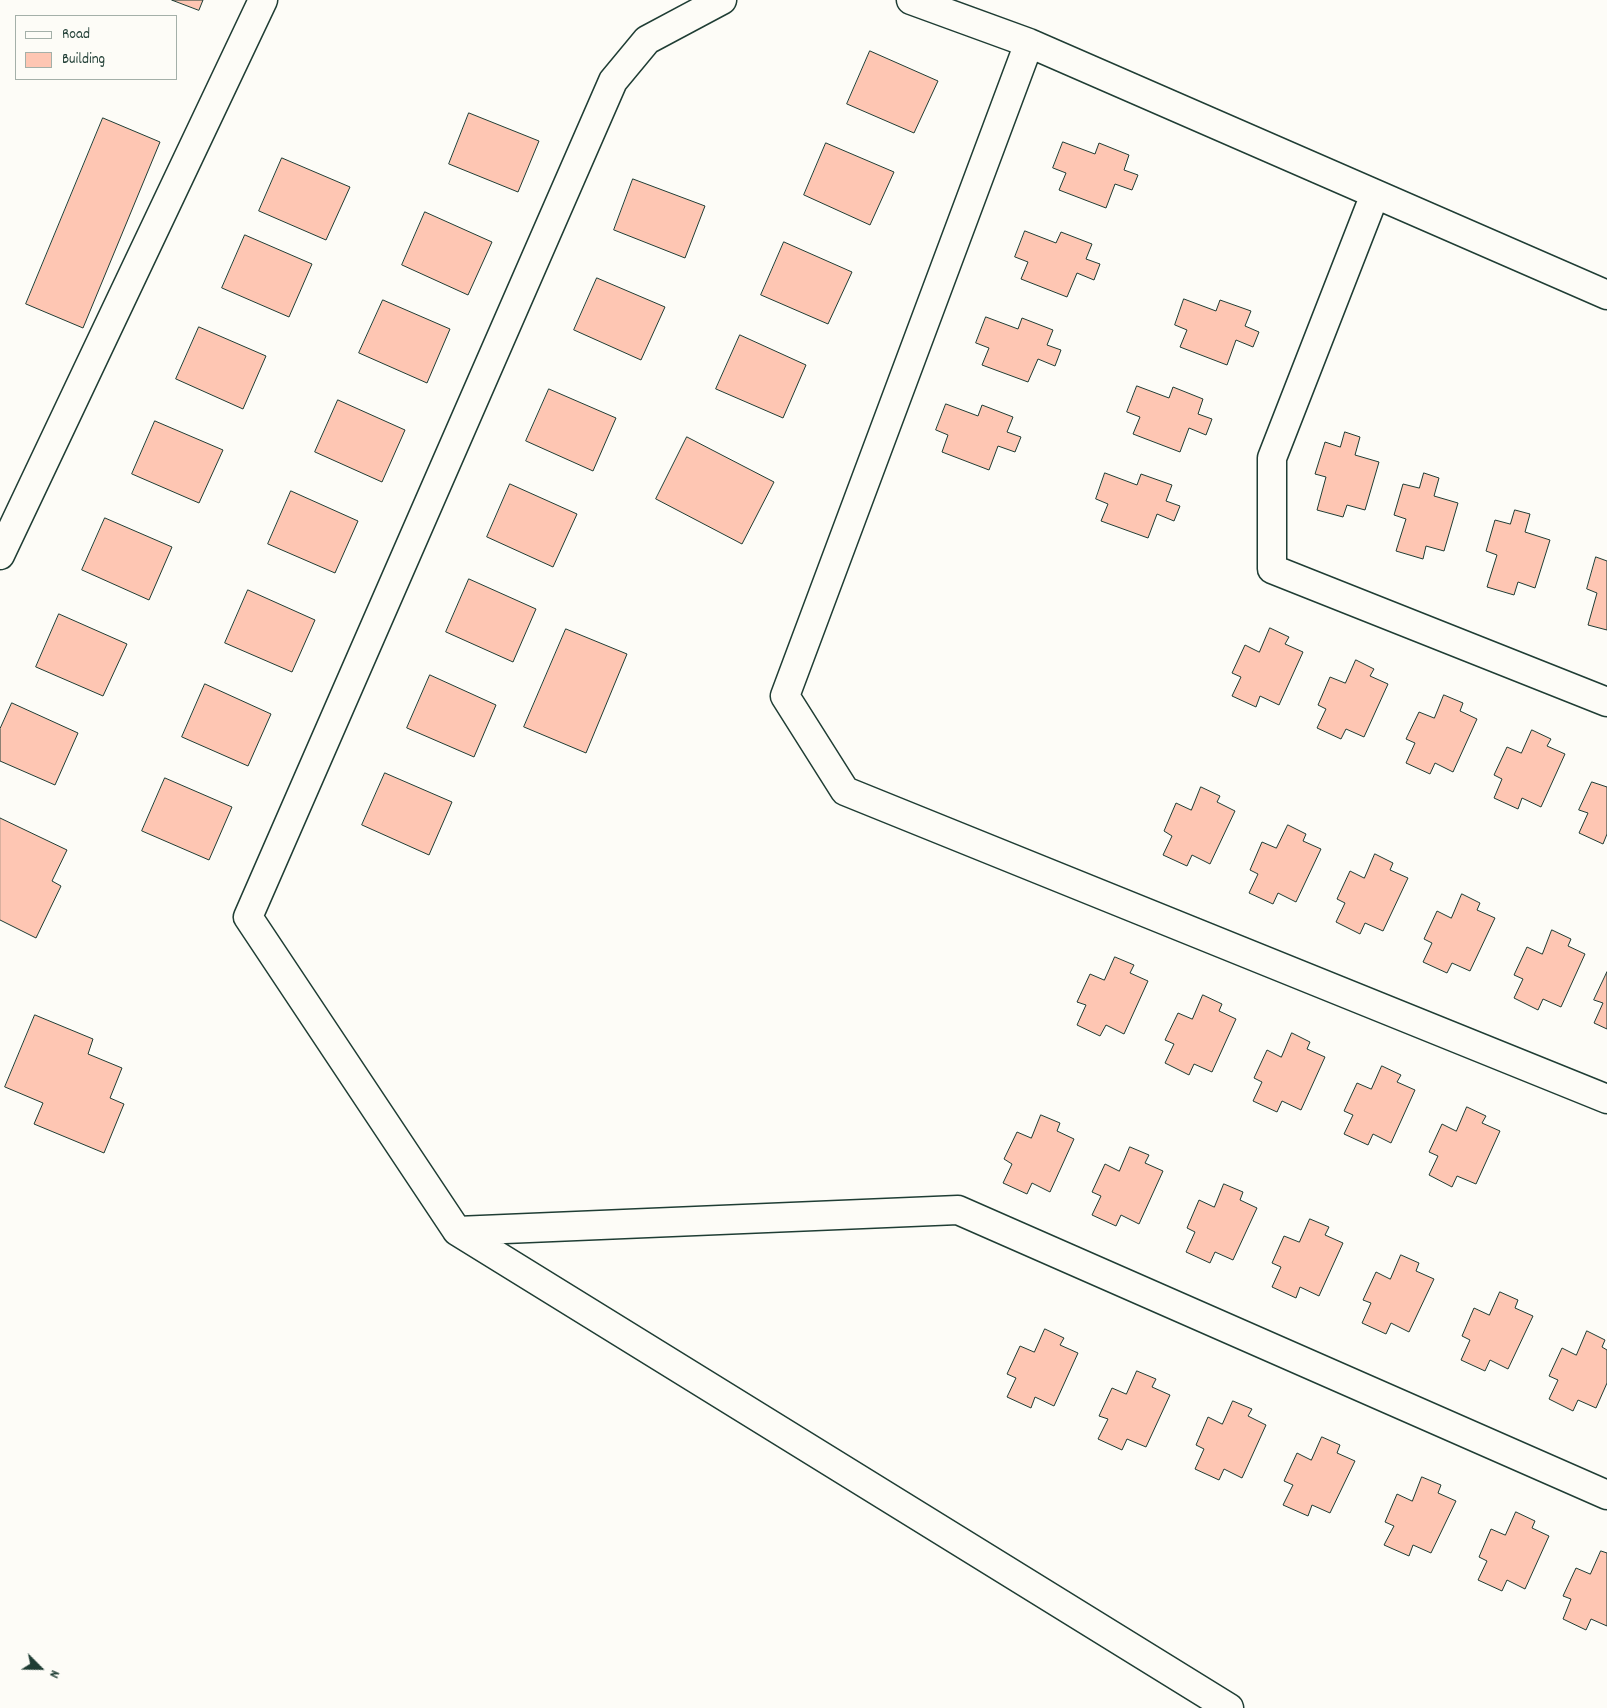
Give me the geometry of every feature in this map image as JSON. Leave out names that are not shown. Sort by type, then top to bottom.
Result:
[{"type":"street","points":[[0,555],[263,0]]},
{"type":"street","points":[[722,0],[647,40],[613,82],[248,917],[457,1231],[1229,1708]]},
{"type":"street","points":[[910,0],[1029,43],[1607,295]]},
{"type":"street","points":[[1029,43],[785,696],[845,790],[1607,1099]]},
{"type":"street","points":[[1375,194],[1272,458],[1272,569],[1607,702]]},
{"type":"street","points":[[457,1231],[958,1210],[1607,1495]]},
{"type":"building","points":[[172,0],[203,0],[199,10]]},
{"type":"building","points":[[870,51],[938,81],[914,133],[847,104]]},
{"type":"building","points":[[469,113],[539,141],[518,192],[449,164]]},
{"type":"building","points":[[103,118],[160,142],[83,328],[26,304]]},
{"type":"building","points":[[1063,142],[1095,154],[1099,143],[1129,155],[1124,170],[1138,175],[1132,190],[1115,184],[1106,208],[1059,190],[1066,173],[1053,168]]},
{"type":"building","points":[[826,143],[894,172],[870,225],[804,195]]},
{"type":"building","points":[[282,158],[350,187],[326,240],[259,211]]},
{"type":"building","points":[[633,179],[705,206],[685,258],[614,230]]},
{"type":"building","points":[[425,212],[492,242],[468,295],[402,265]]},
{"type":"building","points":[[1025,231],[1056,243],[1061,232],[1092,244],[1086,259],[1100,264],[1094,280],[1077,273],[1067,297],[1021,279],[1028,262],[1015,257]]},
{"type":"building","points":[[245,235],[312,264],[289,317],[222,288]]},
{"type":"building","points":[[784,242],[852,272],[828,324],[761,295]]},
{"type":"building","points":[[597,278],[665,307],[641,360],[574,330]]},
{"type":"building","points":[[1184,299],[1216,311],[1220,300],[1251,311],[1245,326],[1259,332],[1253,347],[1236,340],[1227,365],[1180,347],[1187,330],[1175,325]]},
{"type":"building","points":[[383,300],[450,329],[427,383],[359,353]]},
{"type":"building","points":[[986,317],[1018,329],[1022,318],[1053,330],[1047,345],[1061,350],[1055,366],[1038,359],[1028,382],[982,365],[989,348],[976,343]]},
{"type":"building","points":[[199,327],[266,356],[243,409],[176,379]]},
{"type":"building","points":[[740,335],[806,365],[783,418],[716,389]]},
{"type":"building","points":[[1137,386],[1169,398],[1173,387],[1203,399],[1198,414],[1212,419],[1206,435],[1189,428],[1180,452],[1133,434],[1140,417],[1127,412]]},
{"type":"building","points":[[549,389],[616,418],[593,471],[526,441]]},
{"type":"building","points":[[338,400],[405,430],[382,482],[315,452]]},
{"type":"building","points":[[946,404],[978,416],[982,405],[1013,417],[1007,432],[1021,437],[1015,452],[998,446],[989,470],[942,452],[948,435],[936,430]]},
{"type":"building","points":[[155,421],[223,450],[199,503],[132,474]]},
{"type":"building","points":[[1345,432],[1360,437],[1355,455],[1379,462],[1365,510],[1347,505],[1343,517],[1317,510],[1326,477],[1315,474],[1325,442],[1340,447]]},
{"type":"building","points":[[687,437],[774,482],[742,544],[656,499]]},
{"type":"building","points":[[1105,473],[1137,485],[1141,474],[1172,485],[1166,501],[1180,506],[1174,521],[1157,514],[1148,538],[1101,521],[1108,504],[1096,499]]},
{"type":"building","points":[[1424,473],[1439,478],[1434,496],[1458,503],[1444,551],[1426,546],[1423,559],[1396,551],[1406,519],[1394,515],[1403,484],[1419,488]]},
{"type":"building","points":[[510,484],[577,514],[553,567],[487,537]]},
{"type":"building","points":[[291,491],[358,521],[335,573],[268,544]]},
{"type":"building","points":[[1515,510],[1530,514],[1525,532],[1550,540],[1535,588],[1518,582],[1514,595],[1487,587],[1497,555],[1486,551],[1495,520],[1510,524]]},
{"type":"building","points":[[105,518],[172,547],[149,600],[82,570]]},
{"type":"building","points":[[1596,557],[1607,561],[1607,630],[1588,625],[1597,593],[1587,589]]},
{"type":"building","points":[[469,579],[536,609],[513,662],[446,632]]},
{"type":"building","points":[[248,590],[315,620],[292,672],[225,643]]},
{"type":"building","points":[[59,614],[127,644],[103,696],[36,667]]},
{"type":"building","points":[[1270,628],[1289,637],[1285,644],[1303,652],[1279,705],[1260,696],[1256,707],[1232,696],[1241,677],[1232,673],[1245,645],[1259,652]]},
{"type":"building","points":[[566,629],[627,654],[586,753],[524,727]]},
{"type":"building","points":[[1356,660],[1374,669],[1370,676],[1388,684],[1364,737],[1346,729],[1341,739],[1317,728],[1326,709],[1318,705],[1330,677],[1345,683]]},
{"type":"building","points":[[430,675],[496,705],[474,757],[407,728]]},
{"type":"building","points":[[205,684],[271,714],[248,766],[182,737]]},
{"type":"building","points":[[1444,695],[1463,703],[1460,711],[1477,719],[1453,772],[1435,763],[1430,774],[1406,763],[1415,743],[1406,739],[1419,712],[1434,718]]},
{"type":"building","points":[[12,703],[78,733],[55,785],[0,761],[0,729]]},
{"type":"building","points":[[1532,730],[1551,739],[1547,746],[1565,754],[1541,807],[1522,798],[1518,809],[1494,798],[1502,779],[1494,775],[1507,747],[1521,753]]},
{"type":"building","points":[[385,773],[452,802],[429,855],[362,825]]},
{"type":"building","points":[[165,778],[232,807],[209,860],[142,831]]},
{"type":"building","points":[[1592,782],[1607,787],[1607,834],[1603,844],[1579,833],[1588,813],[1579,810]]},
{"type":"building","points":[[1201,787],[1220,796],[1217,802],[1235,811],[1210,864],[1192,855],[1187,866],[1163,855],[1172,836],[1164,831],[1176,803],[1191,810]]},
{"type":"building","points":[[0,818],[67,850],[52,881],[61,886],[36,938],[0,920]]},
{"type":"building","points":[[1288,825],[1306,834],[1303,841],[1321,849],[1296,902],[1278,893],[1273,904],[1249,893],[1258,874],[1250,870],[1262,842],[1276,848]]},
{"type":"building","points":[[1375,854],[1393,863],[1390,870],[1408,878],[1383,931],[1365,923],[1360,934],[1336,922],[1345,903],[1337,899],[1350,871],[1364,878]]},
{"type":"building","points":[[1462,894],[1480,903],[1477,910],[1495,918],[1470,971],[1452,963],[1447,973],[1423,962],[1432,943],[1424,939],[1437,911],[1451,918]]},
{"type":"building","points":[[1552,930],[1571,939],[1568,946],[1585,954],[1561,1007],[1543,999],[1538,1010],[1514,998],[1523,979],[1514,975],[1527,947],[1542,954]]},
{"type":"building","points":[[1115,957],[1134,965],[1130,973],[1148,981],[1124,1034],[1106,1025],[1100,1036],[1077,1025],[1086,1005],[1077,1002],[1090,974],[1104,980]]},
{"type":"building","points":[[1607,972],[1607,1029],[1594,1023],[1603,1003],[1594,1000]]},
{"type":"building","points":[[1203,995],[1222,1004],[1219,1011],[1236,1019],[1212,1072],[1194,1064],[1189,1075],[1165,1063],[1174,1044],[1165,1040],[1178,1013],[1192,1019]]},
{"type":"building","points":[[35,1015],[93,1039],[88,1054],[122,1068],[110,1098],[124,1104],[104,1153],[34,1124],[43,1103],[5,1087]]},
{"type":"building","points":[[1292,1033],[1310,1042],[1307,1049],[1325,1057],[1301,1110],[1282,1101],[1277,1112],[1253,1101],[1262,1082],[1254,1078],[1267,1050],[1281,1057]]},
{"type":"building","points":[[1382,1066],[1401,1075],[1397,1082],[1415,1090],[1391,1143],[1373,1134],[1368,1145],[1344,1134],[1353,1115],[1344,1111],[1357,1083],[1371,1089]]},
{"type":"building","points":[[1467,1107],[1486,1116],[1482,1123],[1500,1131],[1476,1184],[1457,1176],[1452,1187],[1429,1175],[1438,1156],[1429,1152],[1442,1124],[1456,1131]]},
{"type":"building","points":[[1041,1115],[1060,1123],[1057,1131],[1074,1139],[1050,1192],[1032,1183],[1027,1194],[1003,1183],[1012,1164],[1004,1159],[1017,1132],[1031,1138]]},
{"type":"building","points":[[1130,1147],[1149,1155],[1145,1163],[1163,1171],[1139,1224],[1121,1215],[1116,1226],[1092,1215],[1101,1196],[1092,1192],[1105,1164],[1119,1171]]},
{"type":"building","points":[[1224,1184],[1243,1192],[1240,1200],[1257,1208],[1233,1260],[1215,1252],[1210,1263],[1186,1252],[1195,1232],[1187,1228],[1199,1200],[1214,1207]]},
{"type":"building","points":[[1310,1219],[1329,1227],[1325,1235],[1343,1243],[1319,1296],[1300,1287],[1296,1298],[1272,1287],[1281,1267],[1272,1263],[1284,1236],[1299,1242]]},
{"type":"building","points":[[1401,1255],[1419,1263],[1416,1271],[1434,1279],[1409,1332],[1391,1323],[1386,1334],[1362,1323],[1371,1303],[1363,1300],[1376,1272],[1390,1279]]},
{"type":"building","points":[[1500,1292],[1518,1300],[1515,1308],[1533,1316],[1508,1369],[1490,1360],[1485,1371],[1461,1360],[1470,1340],[1462,1336],[1474,1308],[1489,1315]]},
{"type":"building","points":[[1045,1329],[1064,1338],[1060,1345],[1078,1353],[1054,1406],[1035,1397],[1031,1408],[1007,1397],[1016,1378],[1007,1374],[1020,1346],[1034,1352]]},
{"type":"building","points":[[1587,1331],[1605,1340],[1602,1347],[1607,1350],[1607,1383],[1596,1408],[1578,1400],[1573,1411],[1549,1399],[1558,1380],[1549,1376],[1562,1348],[1576,1355]]},
{"type":"building","points":[[1137,1371],[1156,1379],[1152,1387],[1170,1395],[1146,1447],[1127,1439],[1122,1450],[1098,1439],[1108,1419],[1099,1416],[1112,1388],[1126,1394]]},
{"type":"building","points":[[1233,1401],[1252,1409],[1248,1416],[1266,1425],[1242,1478],[1224,1469],[1219,1480],[1195,1469],[1204,1449],[1196,1445],[1208,1417],[1222,1424]]},
{"type":"building","points":[[1322,1437],[1340,1445],[1337,1453],[1355,1461],[1330,1513],[1312,1505],[1308,1516],[1283,1505],[1293,1485],[1284,1481],[1297,1453],[1311,1460]]},
{"type":"building","points":[[1422,1477],[1441,1485],[1438,1493],[1456,1501],[1431,1553],[1413,1545],[1409,1556],[1384,1545],[1394,1526],[1385,1522],[1397,1494],[1412,1501]]},
{"type":"building","points":[[1516,1512],[1535,1521],[1532,1528],[1549,1536],[1525,1589],[1507,1580],[1502,1591],[1478,1580],[1487,1561],[1479,1557],[1491,1529],[1505,1535]]},
{"type":"building","points":[[1601,1551],[1607,1553],[1607,1626],[1591,1619],[1586,1630],[1563,1619],[1571,1599],[1563,1596],[1576,1568],[1590,1574]]}]
